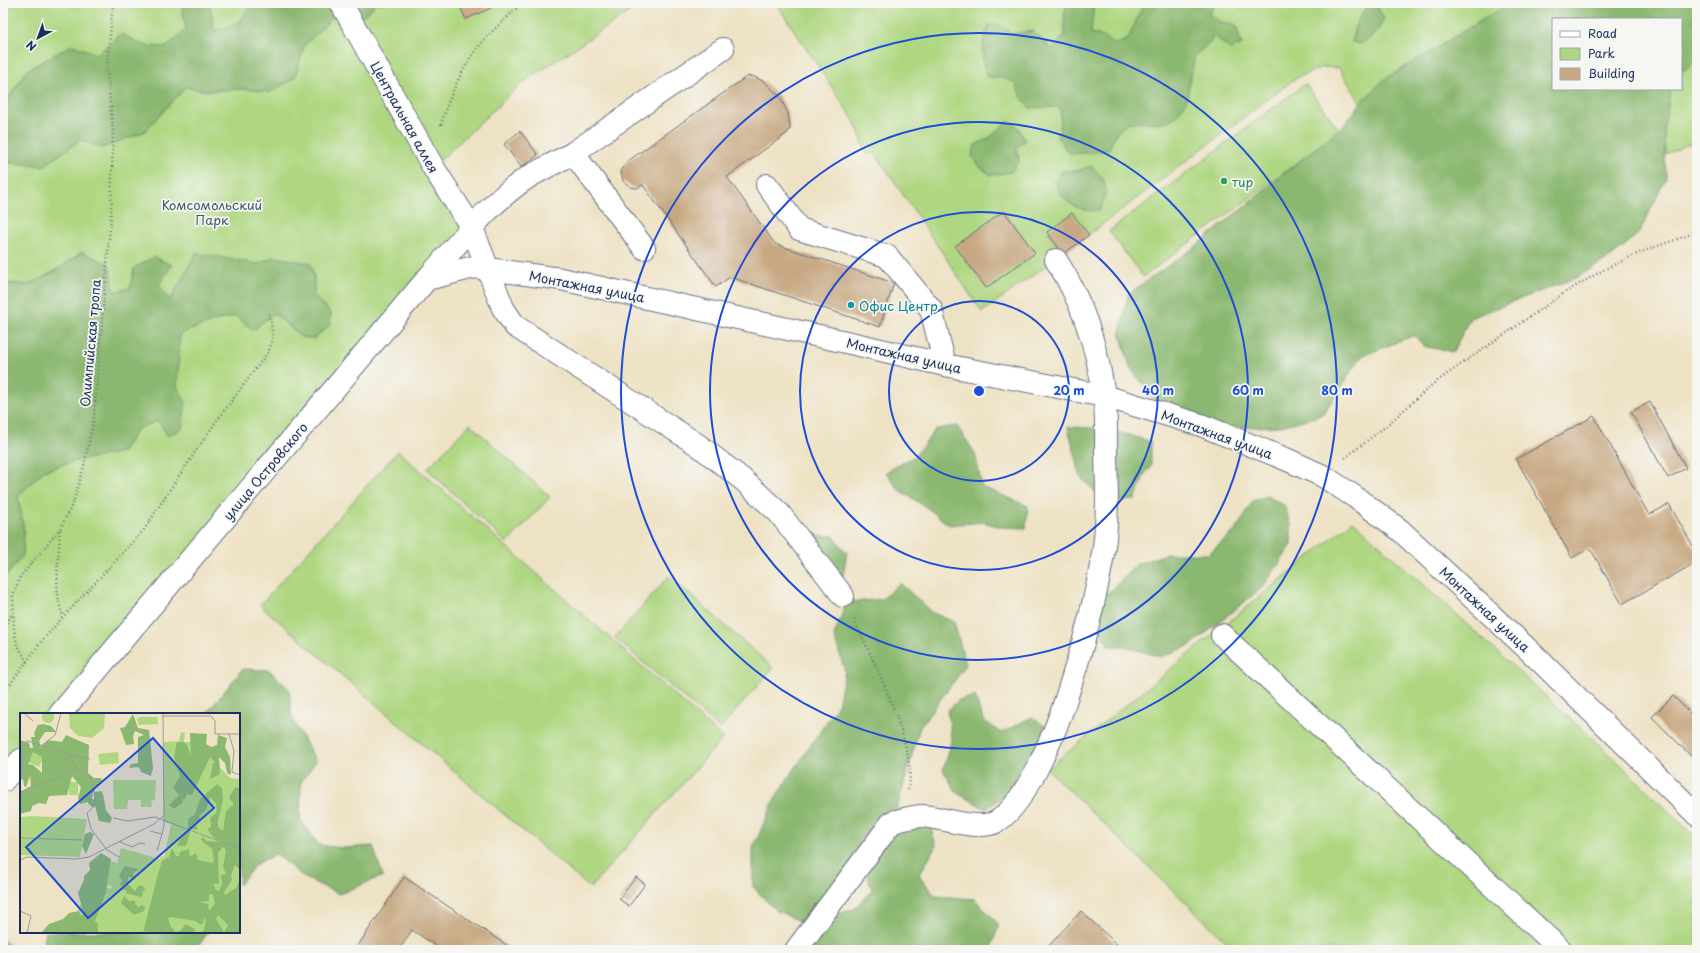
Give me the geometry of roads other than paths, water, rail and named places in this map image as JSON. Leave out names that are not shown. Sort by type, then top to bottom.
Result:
[{"type":"street","name":"Центральная аллея","points":[[341,3],[433,167],[472,228],[503,308],[515,326],[698,445],[742,479],[779,513],[843,596]]},
{"type":"street","name":"улица Островского","points":[[61,713],[427,279],[472,228],[501,200],[530,177],[573,154],[723,48]]},
{"type":"street","points":[[573,154],[644,248]]},
{"type":"street","points":[[767,185],[799,229],[887,256],[931,309],[945,365]]},
{"type":"street","points":[[796,950],[892,822],[921,816],[972,824],[995,822],[1007,812],[1021,795],[1035,772],[1053,735],[1080,657],[1096,590],[1104,546],[1107,481],[1104,396],[1083,310],[1070,282],[1056,260]]},
{"type":"street","name":"Монтажная улица","points":[[427,279],[474,267],[561,280],[945,365],[1104,396],[1201,425],[1323,476],[1400,530],[1534,655],[1697,815]]},
{"type":"street","points":[[1222,635],[1561,950]]},
{"type":"street","points":[[3,781],[20,761]]},
{"type":"place","name":"тир","points":[[1224,181]]},
{"type":"place","name":"Офис Центр","points":[[851,305]]},
{"type":"park label","name":"Комсомольский Парк","points":[[212,212]]}]
